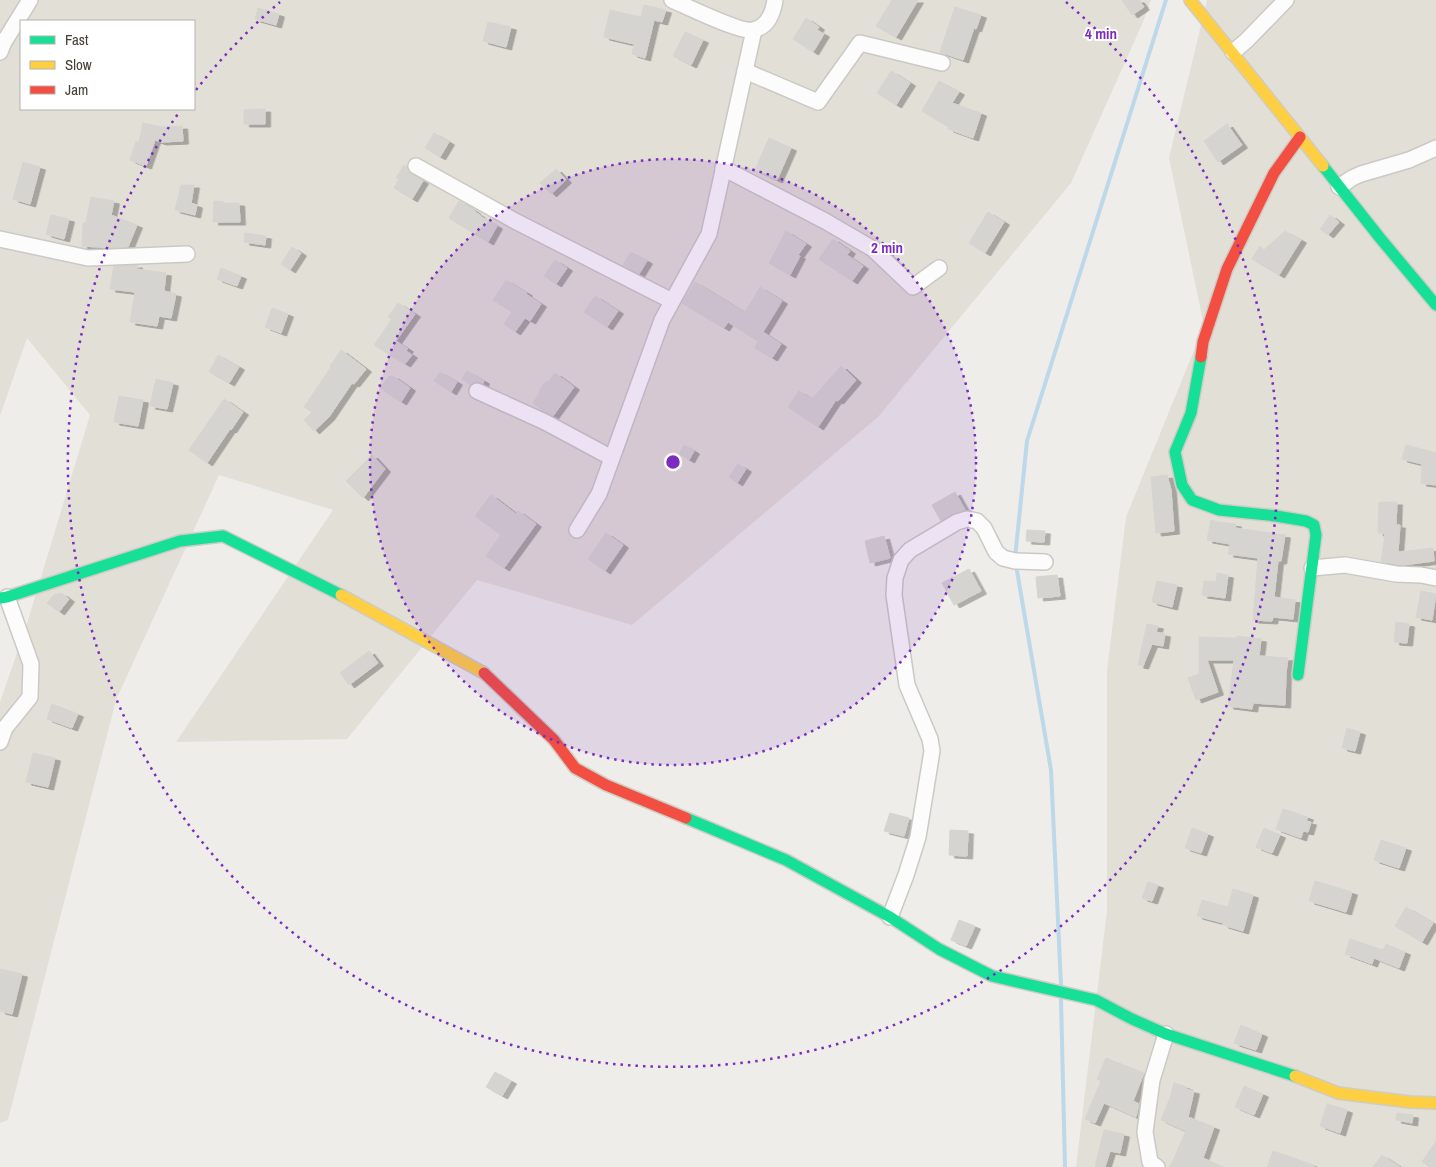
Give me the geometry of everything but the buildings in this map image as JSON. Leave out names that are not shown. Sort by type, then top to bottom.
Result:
[{"type":"street","points":[[1,46],[30,0]]},
{"type":"street","points":[[672,0],[707,16],[749,31],[766,24],[775,0]]},
{"type":"street","points":[[1190,0],[1416,282],[1436,304]]},
{"type":"street","points":[[1233,52],[1286,0]]},
{"type":"street","points":[[576,530],[600,494],[662,320],[709,234],[754,30]]},
{"type":"street","points":[[744,72],[818,102],[860,43],[942,63]]},
{"type":"street","points":[[1298,675],[1316,535],[1314,525],[1306,521],[1276,516],[1219,510],[1192,500],[1182,485],[1175,452],[1191,413],[1203,342],[1227,269],[1274,173],[1300,137]]},
{"type":"street","points":[[1339,186],[1361,174],[1409,160],[1436,148]]},
{"type":"street","points":[[416,166],[515,221],[672,301]]},
{"type":"street","points":[[723,168],[825,221],[873,249],[913,287],[939,268]]},
{"type":"street","points":[[0,239],[88,258],[187,254]]},
{"type":"street","points":[[477,391],[545,422],[612,458]]},
{"type":"street","points":[[890,917],[918,837],[932,751],[930,739],[907,685],[894,594],[895,578],[901,560],[910,550],[957,522],[967,519],[977,521],[984,528],[996,552],[1003,558],[1015,561],[1045,562]]},
{"type":"street","points":[[0,742],[5,728],[30,697],[31,664],[3,597],[180,540],[223,536],[317,582],[483,672],[554,740],[575,768],[606,785],[786,860],[890,917],[939,949],[992,976],[1096,1000],[1166,1034],[1288,1073],[1338,1093],[1410,1102],[1436,1103]]},
{"type":"street","points":[[1312,568],[1345,565],[1396,574],[1436,578]]},
{"type":"street","points":[[1157,1167],[1150,1162],[1146,1132],[1152,1080],[1166,1034]]},
{"type":"shaded area","points":[[0,0],[1151,0],[1071,183],[878,417],[632,625],[477,580],[347,739],[176,742],[333,510],[219,475],[116,700],[8,1120],[0,1123],[0,702],[26,627],[90,415],[27,338],[0,416]]},
{"type":"shaded area","points":[[1207,0],[1436,0],[1436,1167],[1076,1167],[1107,911],[1107,670],[1126,517],[1204,326],[1169,158]]},
{"type":"waterway","points":[[1015,558],[1027,441],[1166,0]]},
{"type":"waterway","points":[[1016,565],[1051,770],[1061,985]]},
{"type":"waterway","points":[[1061,999],[1065,1167]]},
{"type":"traffic: fast","points":[[1323,166],[1436,305]]},
{"type":"traffic: fast","points":[[1201,357],[1191,413],[1175,452],[1182,485],[1192,500],[1219,510],[1276,516],[1306,521],[1314,525],[1316,535],[1298,675]]},
{"type":"traffic: fast","points":[[0,598],[180,541],[223,536],[341,595]]},
{"type":"traffic: fast","points":[[686,818],[786,860],[890,917],[939,949],[992,976],[1096,1000],[1166,1034],[1295,1076]]},
{"type":"traffic: slow","points":[[1190,0],[1323,166]]},
{"type":"traffic: slow","points":[[341,595],[484,673]]},
{"type":"traffic: slow","points":[[1295,1076],[1338,1093],[1410,1102],[1436,1103]]},
{"type":"traffic: jam","points":[[1201,357],[1203,342],[1227,269],[1274,173],[1300,137]]},
{"type":"traffic: jam","points":[[484,673],[554,740],[575,768],[606,785],[686,818]]}]
